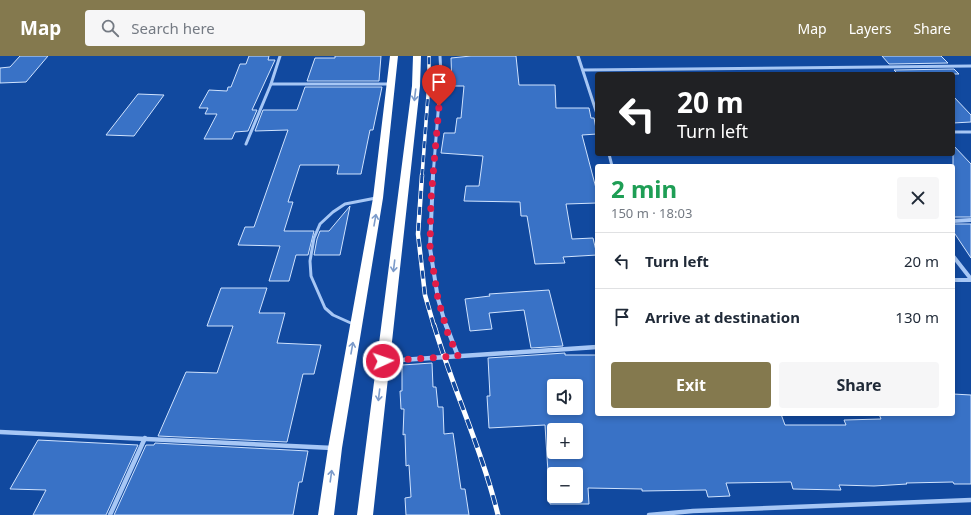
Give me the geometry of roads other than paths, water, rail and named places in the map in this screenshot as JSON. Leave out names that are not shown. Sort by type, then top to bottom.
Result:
[{"type":"highway","points":[[326,515],[335,448],[378,198],[394,56]]},
{"type":"highway","points":[[365,515],[416,86],[417,56]]},
{"type":"street","points":[[246,144],[271,84],[280,56]]},
{"type":"street","points":[[440,56],[441,75],[431,199],[430,248],[438,299],[448,334],[458,356]]},
{"type":"street","points":[[578,56],[595,108]]},
{"type":"street","points":[[583,70],[971,66]]},
{"type":"street","points":[[271,84],[391,84]]},
{"type":"street","points":[[955,132],[971,132]]},
{"type":"street","points":[[955,221],[971,220]]},
{"type":"street","points":[[955,259],[971,280]]},
{"type":"street","points":[[955,280],[971,280]]},
{"type":"street","points":[[383,361],[595,347]]},
{"type":"street","points":[[0,432],[335,448]]},
{"type":"street","points":[[110,515],[145,438]]},
{"type":"street","points":[[649,515],[970,501]]},
{"type":"lane","points":[[356,326],[333,315],[326,308],[311,276],[310,261],[314,238],[320,224],[333,212],[345,204],[378,198]]},
{"type":"railway","points":[[422,176],[429,82],[429,56]]},
{"type":"railway","points":[[422,175],[418,234],[425,295],[434,326]]},
{"type":"railway","points":[[434,325],[476,443],[498,515]]}]
